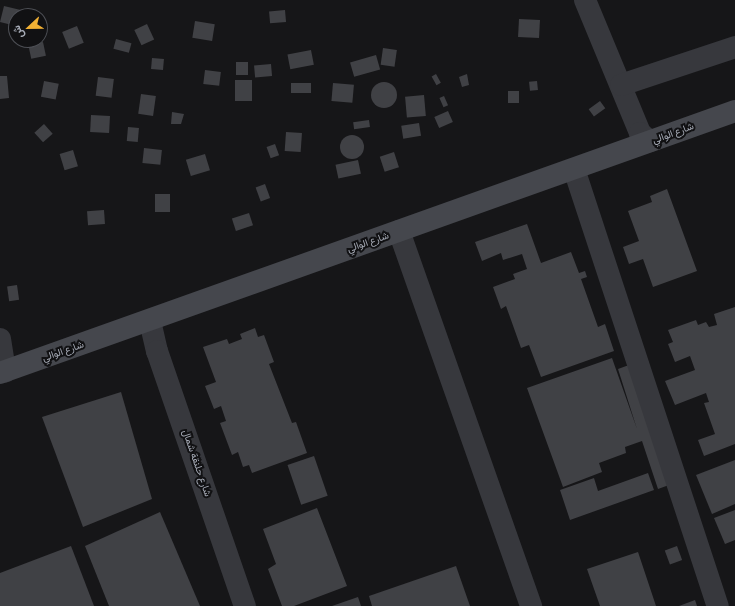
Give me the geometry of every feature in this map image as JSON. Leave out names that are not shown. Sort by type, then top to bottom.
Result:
[{"type":"main road","name":"شارع الوالي","points":[[2,372],[150,321],[574,169],[645,137],[735,111]]},
{"type":"street","points":[[585,0],[629,106],[645,137]]},
{"type":"street","points":[[621,85],[735,47]]},
{"type":"street","points":[[574,169],[718,606]]},
{"type":"street","points":[[399,231],[531,606]]},
{"type":"street","name":"شارع حلنقة شمال","points":[[150,321],[157,351],[245,606]]},
{"type":"street","points":[[0,339],[2,372]]},
{"type":"building","points":[[4,6],[12,8],[8,8],[8,24],[0,22]]},
{"type":"building","points":[[285,10],[286,22],[270,23],[269,11]]},
{"type":"building","points":[[519,19],[540,20],[539,38],[518,37]]},
{"type":"building","points":[[195,21],[215,24],[212,41],[192,38]]},
{"type":"building","points":[[147,24],[154,39],[141,45],[134,30]]},
{"type":"building","points":[[77,26],[84,43],[69,49],[62,32]]},
{"type":"building","points":[[116,39],[131,43],[129,53],[113,49]]},
{"type":"building","points":[[29,48],[44,48],[46,56],[31,59]]},
{"type":"building","points":[[383,48],[397,50],[394,67],[381,65]]},
{"type":"building","points":[[311,50],[314,65],[290,69],[287,55]]},
{"type":"building","points":[[376,55],[380,69],[354,77],[350,62]]},
{"type":"building","points":[[152,58],[164,59],[163,70],[151,69]]},
{"type":"building","points":[[236,62],[248,62],[248,75],[236,75]]},
{"type":"building","points":[[271,64],[272,76],[255,77],[254,65]]},
{"type":"building","points":[[205,70],[221,72],[219,86],[203,84]]},
{"type":"building","points":[[436,74],[441,83],[436,85],[432,76]]},
{"type":"building","points":[[467,74],[469,85],[462,87],[459,77]]},
{"type":"building","points":[[0,76],[7,76],[9,98],[0,99]]},
{"type":"building","points":[[98,77],[114,79],[112,98],[96,96]]},
{"type":"building","points":[[235,80],[252,80],[252,101],[235,101]]},
{"type":"building","points":[[44,81],[59,84],[56,100],[41,97]]},
{"type":"building","points":[[537,81],[538,90],[530,91],[529,82]]},
{"type":"building","points":[[384,82],[393,86],[397,95],[393,104],[384,108],[375,104],[371,95],[375,86]]},
{"type":"building","points":[[291,83],[311,83],[311,93],[291,93]]},
{"type":"building","points":[[333,83],[354,85],[352,103],[331,101]]},
{"type":"building","points":[[508,91],[519,91],[519,103],[508,103]]},
{"type":"building","points":[[141,94],[156,96],[153,116],[138,114]]},
{"type":"building","points":[[424,95],[426,116],[407,118],[405,97]]},
{"type":"building","points":[[444,96],[448,105],[443,107],[439,98]]},
{"type":"building","points":[[600,101],[605,108],[594,117],[589,109]]},
{"type":"building","points":[[448,111],[453,122],[439,128],[434,117]]},
{"type":"building","points":[[172,112],[184,114],[181,124],[171,124]]},
{"type":"building","points":[[91,115],[110,116],[109,133],[90,132]]},
{"type":"building","points":[[369,120],[370,127],[354,129],[353,122]]},
{"type":"building","points":[[419,123],[421,136],[403,139],[401,126]]},
{"type":"building","points":[[44,124],[53,134],[43,142],[34,133]]},
{"type":"building","points":[[128,127],[139,128],[138,142],[127,141]]},
{"type":"building","points":[[286,132],[302,133],[301,152],[285,151]]},
{"type":"building","points":[[352,135],[357,136],[363,142],[363,152],[357,158],[352,159],[347,158],[341,152],[340,147],[341,142],[347,136]]},
{"type":"building","points":[[275,144],[279,155],[271,158],[267,147]]},
{"type":"building","points":[[144,148],[162,150],[160,165],[142,163]]},
{"type":"building","points":[[73,150],[78,166],[65,170],[60,154]]},
{"type":"building","points":[[394,152],[399,167],[385,172],[380,157]]},
{"type":"building","points":[[205,154],[210,170],[191,176],[186,160]]},
{"type":"building","points":[[358,160],[361,174],[338,178],[336,165]]},
{"type":"building","points":[[265,184],[270,198],[261,202],[256,187]]},
{"type":"building","points":[[667,189],[697,271],[653,287],[643,259],[629,264],[623,247],[639,241],[628,211],[652,202],[650,196]]},
{"type":"building","points":[[155,194],[170,194],[170,212],[155,212]]},
{"type":"building","points":[[104,210],[105,224],[88,225],[87,211]]},
{"type":"building","points":[[249,213],[253,225],[236,231],[232,219]]},
{"type":"building","points":[[527,224],[541,263],[571,252],[579,273],[585,271],[587,277],[581,279],[598,327],[605,324],[614,351],[541,377],[529,345],[521,348],[506,306],[501,309],[493,287],[515,279],[513,274],[527,269],[522,254],[503,260],[501,253],[482,261],[475,242]]},
{"type":"building","points":[[17,285],[19,300],[9,301],[7,286]]},
{"type":"building","points":[[735,307],[735,444],[704,456],[698,440],[715,434],[704,403],[709,402],[706,393],[675,405],[665,381],[695,370],[690,356],[675,362],[668,344],[673,342],[668,330],[696,320],[698,325],[706,322],[709,327],[717,325],[714,314]]},
{"type":"building","points":[[255,328],[258,337],[264,335],[274,362],[269,364],[292,423],[296,422],[307,453],[252,473],[249,465],[243,467],[238,452],[232,455],[220,423],[226,421],[221,406],[214,409],[205,386],[216,382],[203,347],[227,339],[229,344],[242,339],[240,334]]},
{"type":"building","points":[[612,358],[637,429],[618,369],[629,365],[669,485],[658,489],[642,441],[625,447],[626,453],[599,463],[602,472],[563,487],[527,388]]},
{"type":"building","points":[[121,392],[152,499],[83,527],[42,417]]},
{"type":"building","points":[[314,456],[328,496],[301,505],[288,465]]},
{"type":"building","points":[[735,460],[735,504],[712,514],[696,475]]},
{"type":"building","points":[[648,473],[654,490],[570,520],[560,490],[594,478],[598,491]]},
{"type":"building","points":[[317,508],[347,586],[294,606],[282,606],[268,569],[276,564],[263,529]]},
{"type":"building","points":[[735,510],[735,540],[725,544],[714,518]]},
{"type":"building","points":[[160,512],[200,606],[109,606],[85,546]]},
{"type":"building","points":[[71,546],[94,606],[0,606],[0,573]]},
{"type":"building","points":[[677,546],[682,560],[670,565],[665,550]]},
{"type":"building","points":[[638,552],[656,606],[600,606],[587,569]]},
{"type":"building","points":[[456,566],[470,606],[372,606],[369,596]]},
{"type":"building","points":[[358,597],[361,606],[332,606]]},
{"type":"building","points":[[695,600],[697,606],[679,606]]}]
